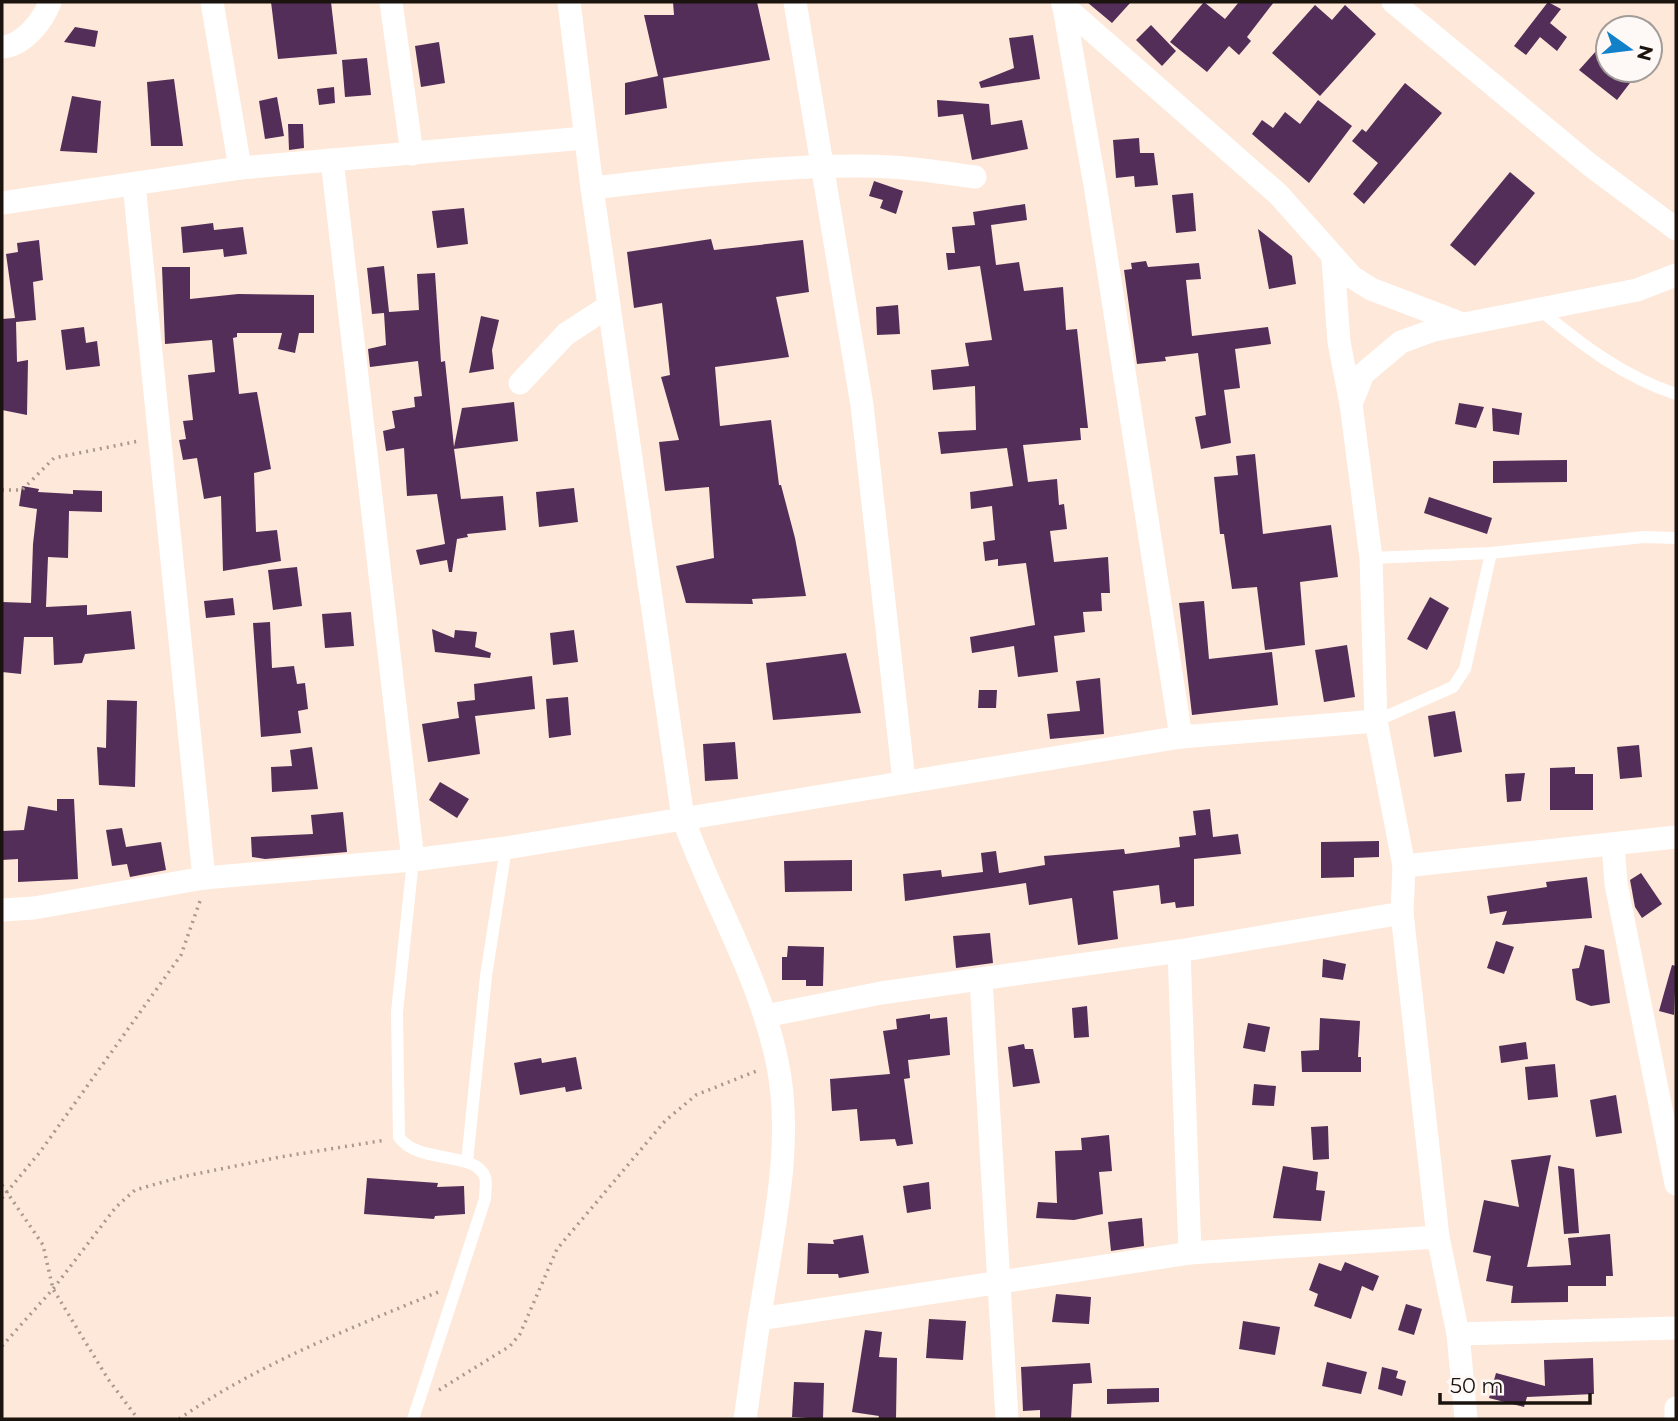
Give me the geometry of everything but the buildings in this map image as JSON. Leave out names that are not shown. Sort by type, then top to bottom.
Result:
[{"type":"street","points":[[2,47],[12,46],[33,29],[50,2]]},
{"type":"street","points":[[212,2],[240,168]]},
{"type":"street","points":[[391,2],[412,153]]},
{"type":"street","points":[[569,2],[585,138],[683,818],[697,858],[743,956],[778,1062],[782,1111],[780,1170],[745,1419]]},
{"type":"street","points":[[795,2],[862,405],[904,781]]},
{"type":"street","points":[[1394,2],[1590,165],[1676,229]]},
{"type":"street","points":[[1063,3],[1278,194],[1352,277],[1371,289],[1460,323]]},
{"type":"street","points":[[1063,3],[1096,191],[1181,737]]},
{"type":"street","points":[[2,203],[240,168],[585,138]]},
{"type":"street","points":[[332,160],[414,860]]},
{"type":"street","points":[[592,188],[707,175],[821,168],[908,168],[975,177]]},
{"type":"street","points":[[134,184],[204,878]]},
{"type":"street","points":[[1334,258],[1339,342],[1351,404],[1371,558],[1376,721],[1404,866],[1402,913],[1438,1237],[1458,1334],[1466,1419]]},
{"type":"street","points":[[1351,404],[1363,374],[1380,356],[1401,342],[1460,323],[1637,290],[1676,275]]},
{"type":"street","points":[[520,383],[566,334],[609,306]]},
{"type":"street","points":[[2,910],[34,908],[204,878],[414,860],[506,848],[1181,737],[1376,721]]},
{"type":"street","points":[[1404,866],[1613,844],[1676,832]]},
{"type":"street","points":[[1613,844],[1616,884],[1676,1184]]},
{"type":"street","points":[[765,1016],[881,993],[981,980],[1090,961],[1178,951],[1402,913]]},
{"type":"street","points":[[1178,951],[1190,1253]]},
{"type":"street","points":[[981,980],[1007,1419]]},
{"type":"street","points":[[759,1319],[999,1280],[1190,1253],[1438,1237]]},
{"type":"street","points":[[1458,1334],[1676,1328]]},
{"type":"street","points":[[1676,1408],[1676,1419]]},
{"type":"lane","points":[[1540,310],[1581,344],[1620,370],[1676,394]]},
{"type":"lane","points":[[1371,558],[1491,553],[1644,537],[1676,538]]},
{"type":"lane","points":[[1376,721],[1453,687],[1465,669],[1491,553]]},
{"type":"lane","points":[[467,1162],[486,975],[506,848]]},
{"type":"lane","points":[[413,1419],[485,1199],[485,1178],[477,1167],[467,1162],[412,1151],[398,1137],[397,1012],[414,860]]},
{"type":"path","points":[[2,490],[22,490],[47,464],[62,455],[159,437]]},
{"type":"path","points":[[2,1198],[181,955],[198,915],[204,878]]},
{"type":"path","points":[[418,1403],[510,1346],[520,1334],[557,1249],[665,1121],[696,1095],[778,1062]]},
{"type":"path","points":[[2,1346],[53,1289],[116,1208],[135,1190],[181,1177],[398,1137]]},
{"type":"path","points":[[2,1185],[43,1245],[53,1289],[107,1380],[138,1419]]},
{"type":"path","points":[[179,1419],[209,1398],[277,1361],[457,1285]]}]
